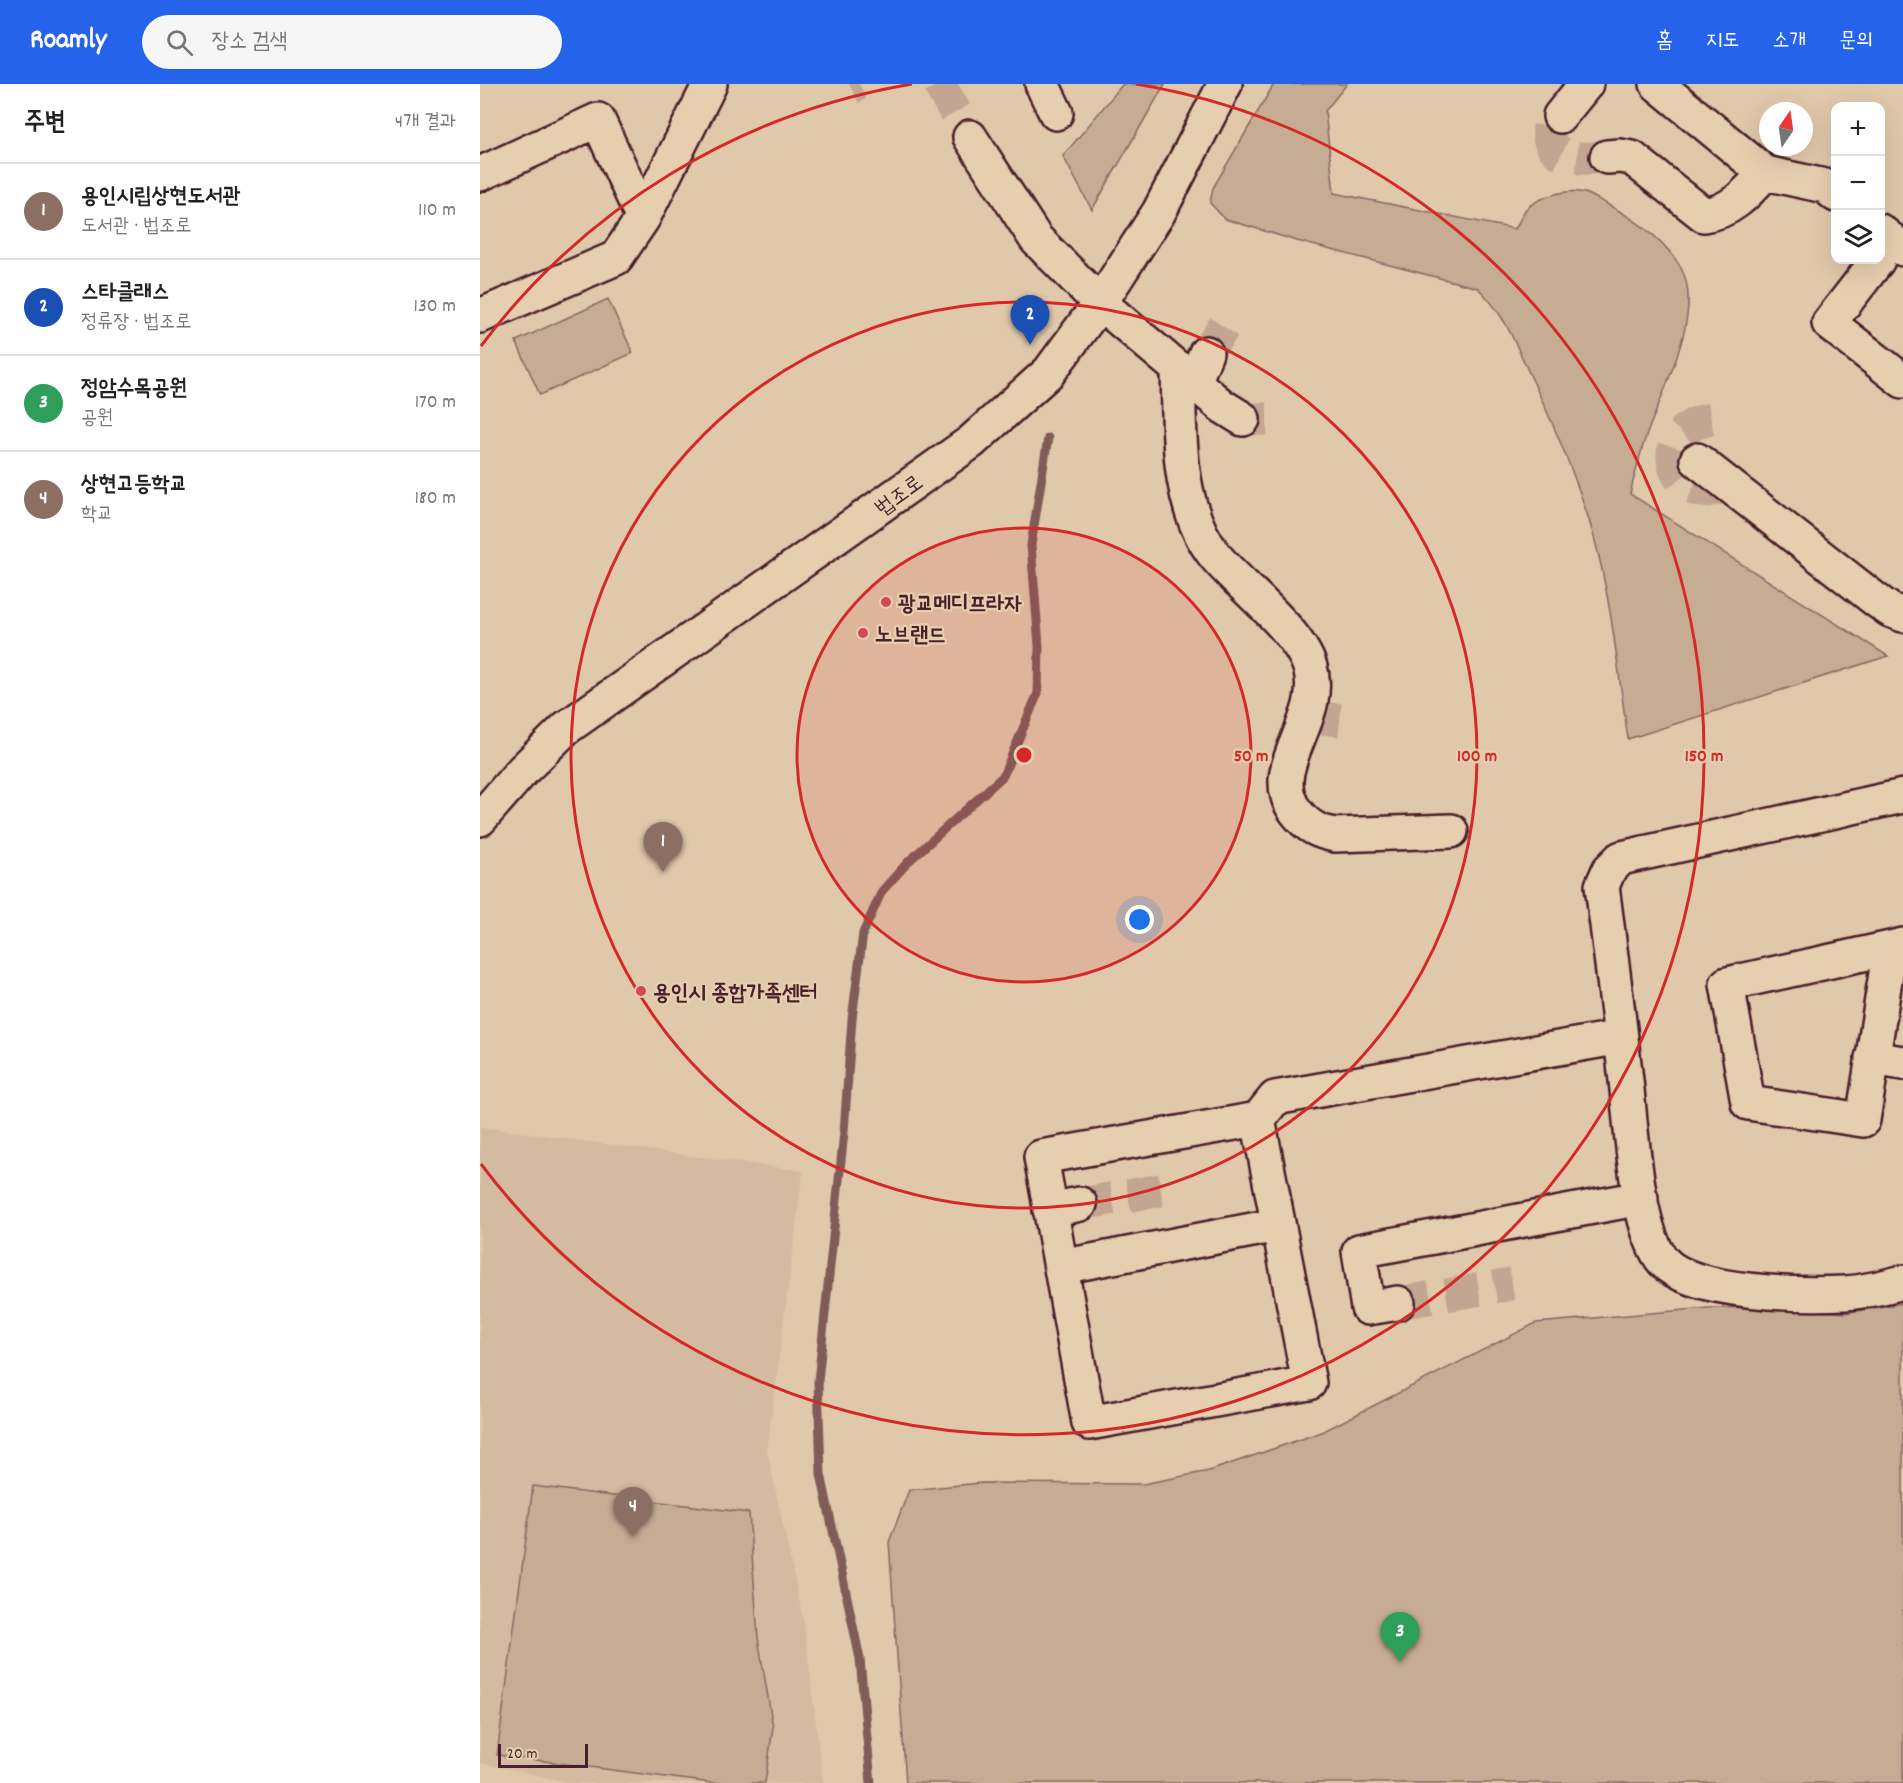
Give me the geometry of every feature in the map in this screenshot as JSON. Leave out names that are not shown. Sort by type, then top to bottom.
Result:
[{"type":"street","points":[[480,316],[616,258],[643,218],[710,84]]},
{"type":"street","points":[[1042,84],[1056,113]]},
{"type":"street","name":"법조로","points":[[480,819],[523,770],[566,728],[971,442],[1049,372],[1100,303],[1159,212],[1225,84]]},
{"type":"street","points":[[1560,116],[1586,84]]},
{"type":"street","points":[[1657,84],[1765,172],[1825,186],[1831,191]]},
{"type":"street","points":[[480,174],[598,120],[643,218]]},
{"type":"street","points":[[970,137],[1036,239],[1100,303],[1222,406],[1243,418]]},
{"type":"street","points":[[1607,157],[1632,158],[1704,215],[1719,213],[1733,205],[1765,172]]},
{"type":"street","points":[[1887,247],[1829,323],[1903,381]]},
{"type":"street","points":[[1206,353],[1186,375],[1181,453],[1187,487],[1198,528],[1215,556],[1298,643],[1310,668],[1314,718],[1287,767],[1285,790],[1293,808],[1305,823],[1318,831],[1335,835],[1451,831]]},
{"type":"street","points":[[1696,460],[1876,600],[1890,610],[1903,615]]},
{"type":"street","points":[[1903,796],[1621,858],[1609,870],[1602,886],[1641,1198],[1655,1249],[1665,1263],[1681,1275],[1699,1282],[1786,1293],[1846,1293],[1903,1282]]},
{"type":"street","points":[[1896,946],[1893,988],[1888,1060],[1863,1120],[1748,1103],[1727,984],[1896,946]]},
{"type":"street","points":[[1258,1119],[1309,1383],[1089,1423],[1061,1267],[1065,1207],[1041,1157],[1258,1119],[1275,1098],[1621,1037]]},
{"type":"street","points":[[1398,1303],[1368,1308],[1359,1251],[1641,1198]]},
{"type":"street","points":[[1061,1267],[1278,1225]]},
{"type":"shaded area","points":[[1123,84],[1165,84],[1092,210],[1063,156]]},
{"type":"shaded area","points":[[1274,84],[1347,84],[1325,111],[1334,193],[1515,229],[1526,209],[1539,200],[1566,192],[1583,192],[1615,209],[1653,234],[1681,268],[1687,287],[1688,308],[1678,355],[1644,442],[1630,494],[1888,656],[1628,739],[1606,587],[1582,497],[1542,400],[1510,332],[1488,298],[1478,288],[1297,241],[1225,219],[1210,203],[1213,188]]},
{"type":"shaded area","points":[[608,299],[633,353],[540,395],[516,341]]},
{"type":"shaded area","points":[[480,1127],[803,1171],[767,1451],[804,1623],[823,1783],[571,1783],[480,1763]]},
{"type":"shaded area","points":[[1903,1303],[1903,1783],[906,1783],[889,1542],[909,1490],[981,1483],[1143,1484],[1209,1471],[1322,1432],[1536,1323],[1708,1308],[1764,1307],[1845,1313]]},
{"type":"shaded area","points":[[533,1486],[749,1513],[758,1638],[773,1727],[765,1783],[712,1783],[497,1755]]},
{"type":"waterway","points":[[871,1783],[860,1659],[821,1474],[818,1381],[844,1132],[852,1019],[863,933],[882,891],[909,861],[1003,776],[1038,693],[1039,646],[1031,545],[1048,438]]},
{"type":"tunnel","points":[[851,88],[859,84]]},
{"type":"tunnel","points":[[939,84],[970,137]]},
{"type":"tunnel","points":[[1549,126],[1549,138],[1559,153],[1577,158],[1607,157]]},
{"type":"tunnel","points":[[1206,353],[1224,327]]},
{"type":"tunnel","points":[[1243,419],[1267,419]]},
{"type":"tunnel","points":[[1711,419],[1690,427],[1678,439],[1673,453],[1675,468],[1682,481],[1694,489],[1709,491],[1726,483]]},
{"type":"tunnel","points":[[1320,718],[1340,720]]},
{"type":"tunnel","points":[[1080,1204],[1167,1189]]},
{"type":"tunnel","points":[[1398,1303],[1512,1284]]},
{"type":"place","name":"스타클래스","points":[[1030,345]]},
{"type":"place","name":"광교메디프라자","points":[[886,602]]},
{"type":"place","name":"노브랜드","points":[[863,633]]},
{"type":"place","name":"용인시립상현도서관","points":[[663,872]]},
{"type":"place","name":"용인시 종합가족센터","points":[[641,991]]},
{"type":"place","name":"상현고등학교","points":[[633,1537]]},
{"type":"place","name":"정암수목공원","points":[[1400,1662]]}]
